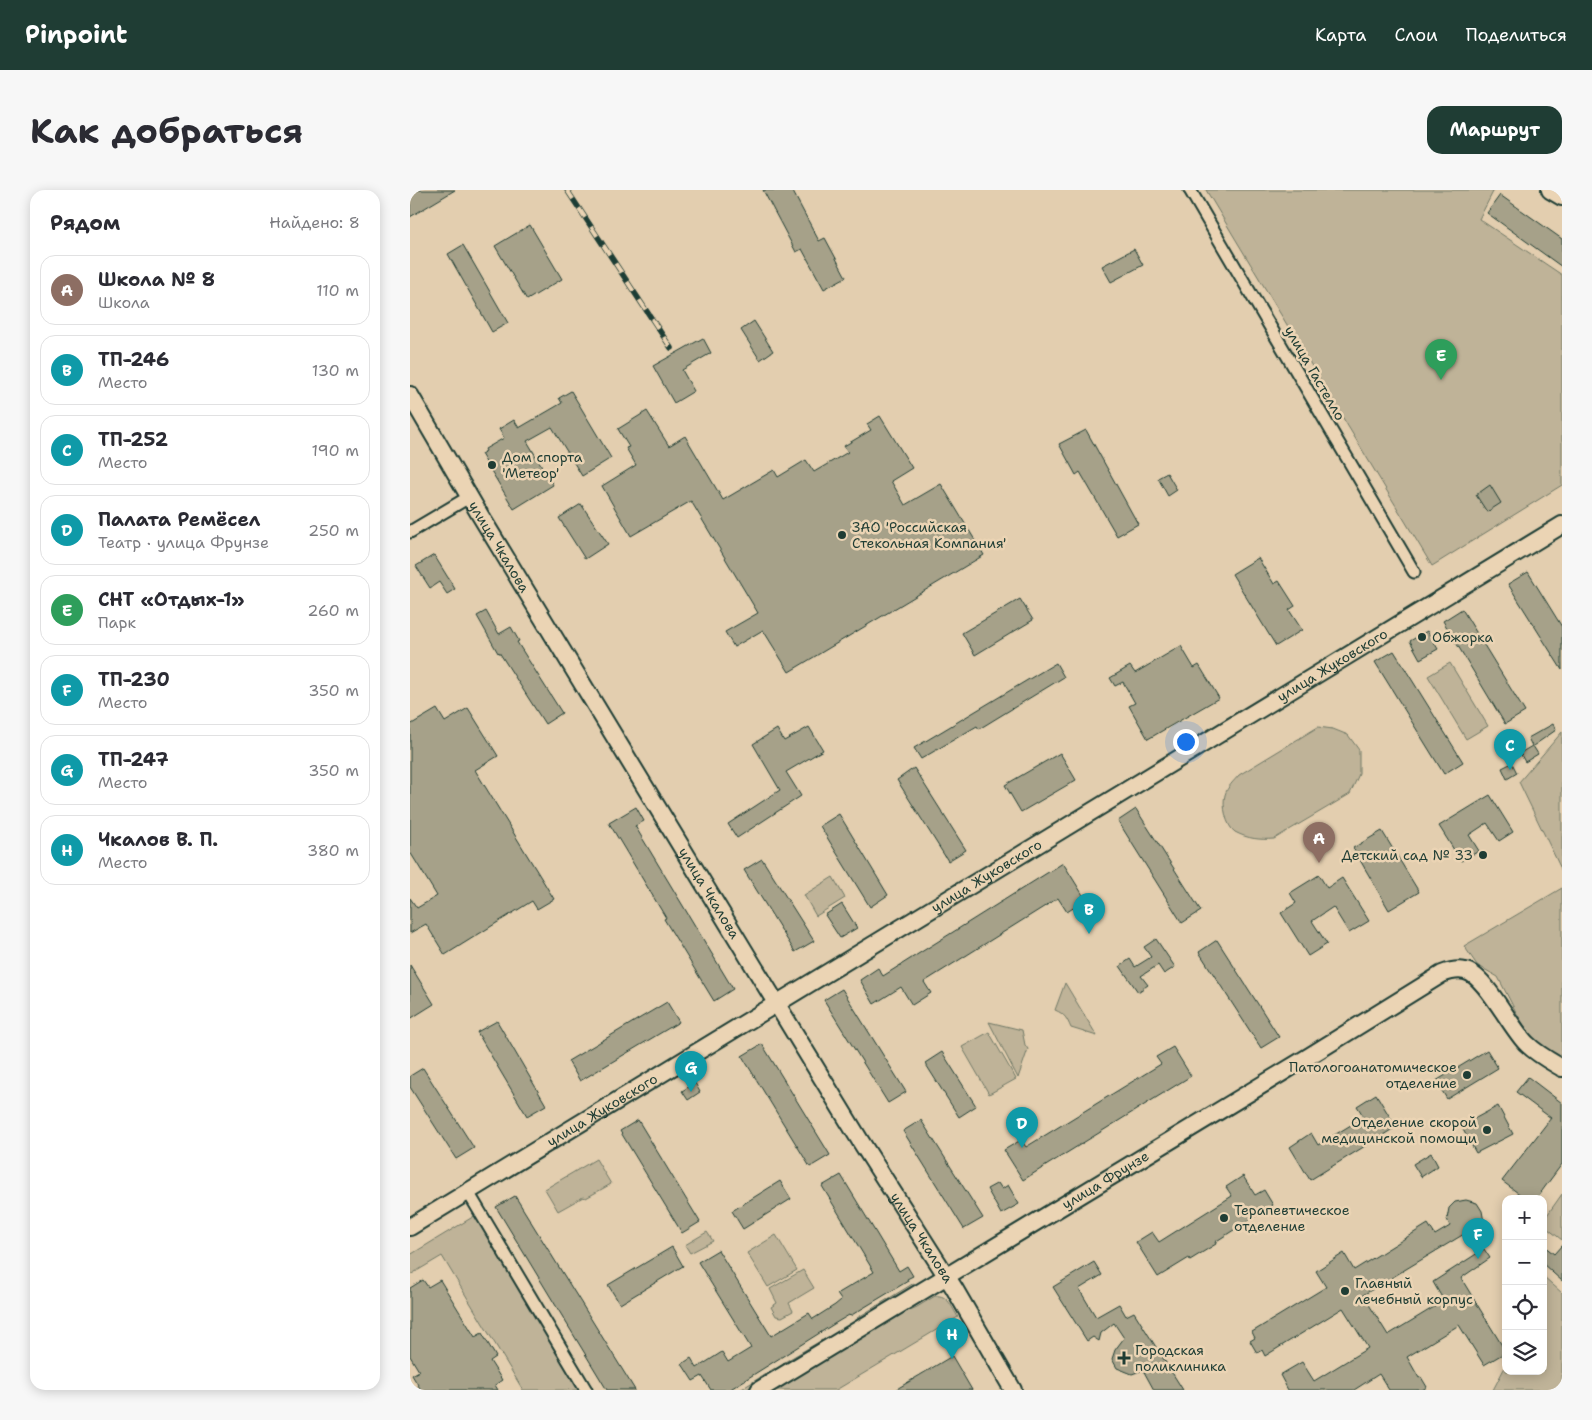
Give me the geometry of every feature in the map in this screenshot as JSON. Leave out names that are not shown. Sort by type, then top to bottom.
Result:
[{"type":"street","name":"улица Гастелло","points":[[1190,190],[1414,572]]},
{"type":"street","points":[[1550,190],[1562,197]]},
{"type":"street","name":"улица Чкалова","points":[[410,395],[469,496],[861,1142],[947,1276],[1013,1390]]},
{"type":"street","points":[[410,532],[469,496]]},
{"type":"street","name":"улица Жуковского","points":[[410,1227],[1562,525]]},
{"type":"street","name":"улица Фрунзе","points":[[759,1390],[1442,974],[1453,970],[1466,971],[1476,976],[1495,999],[1526,1044],[1562,1068]]},
{"type":"street","points":[[468,1192],[586,1390]]},
{"type":"shaded area","points":[[1206,190],[1494,190],[1479,219],[1562,275],[1562,485],[1432,566]]},
{"type":"shaded area","points":[[1450,663],[1488,726],[1466,739],[1428,676]]},
{"type":"shaded area","points":[[1318,727],[1333,729],[1348,735],[1359,750],[1359,774],[1350,794],[1274,839],[1254,839],[1235,832],[1229,825],[1224,810],[1224,799],[1227,789],[1239,775]]},
{"type":"shaded area","points":[[1562,732],[1562,871],[1519,782]]},
{"type":"shaded area","points":[[833,877],[845,898],[816,916],[804,895]]},
{"type":"shaded area","points":[[1562,888],[1562,1058],[1535,1044],[1498,977],[1477,965],[1464,946]]},
{"type":"shaded area","points":[[1065,983],[1097,1036],[1071,1028],[1065,1017],[1055,1010]]},
{"type":"shaded area","points":[[989,1022],[1022,1030],[1025,1045],[1028,1049],[1018,1078]]},
{"type":"shaded area","points":[[989,1032],[1016,1079],[989,1094],[962,1047]]},
{"type":"shaded area","points":[[596,1159],[611,1184],[558,1211],[545,1189]]},
{"type":"shaded area","points":[[1562,1194],[1562,1240],[1547,1228],[1547,1215]]},
{"type":"shaded area","points":[[476,1215],[582,1390],[523,1390],[442,1256],[410,1275],[410,1255]]},
{"type":"shaded area","points":[[707,1232],[713,1241],[690,1253],[685,1245]]},
{"type":"shaded area","points":[[776,1235],[797,1270],[768,1287],[747,1253]]},
{"type":"shaded area","points":[[803,1270],[814,1288],[789,1303],[793,1311],[782,1317],[776,1316],[771,1307],[777,1303],[770,1289]]},
{"type":"shaded area","points":[[1547,1280],[1562,1293],[1562,1390],[1493,1390],[1502,1373],[1502,1375],[1547,1375]]},
{"type":"shaded area","points":[[914,1283],[916,1285],[914,1288],[862,1320],[857,1318]]},
{"type":"shaded area","points":[[935,1296],[946,1299],[958,1317],[836,1390],[775,1390],[893,1317],[917,1307]]},
{"type":"shaded area","points":[[822,1340],[822,1344],[787,1365],[783,1363]]},
{"type":"shaded area","points":[[775,1368],[775,1372],[746,1390],[740,1390]]},
{"type":"building","points":[[410,190],[455,190],[410,217]]},
{"type":"building","points":[[763,190],[792,190],[819,241],[825,238],[846,277],[824,289],[802,249],[796,252]]},
{"type":"building","points":[[1500,195],[1562,239],[1562,267],[1487,213]]},
{"type":"building","points":[[530,225],[562,279],[527,300],[495,246]]},
{"type":"building","points":[[463,245],[508,323],[492,332],[448,254]]},
{"type":"building","points":[[1134,249],[1143,265],[1111,282],[1102,266]]},
{"type":"building","points":[[754,321],[773,351],[760,360],[741,330]]},
{"type":"building","points":[[703,338],[711,353],[682,370],[694,391],[674,403],[653,366]]},
{"type":"building","points":[[571,391],[611,458],[582,476],[552,427],[527,441],[553,485],[514,509],[481,454],[486,451],[485,449],[504,438],[499,429],[514,420],[519,428],[562,403],[559,398]]},
{"type":"building","name":"ЗАО 'Российская Стекольная Компания'","points":[[647,411],[669,446],[685,436],[723,500],[774,470],[778,477],[806,460],[814,472],[848,452],[844,446],[871,430],[867,424],[880,416],[912,468],[891,481],[905,505],[941,484],[984,555],[789,672],[763,630],[734,647],[725,632],[758,613],[691,501],[631,536],[602,486],[636,465],[626,448],[629,447],[618,429]]},
{"type":"building","points":[[1086,430],[1138,524],[1117,536],[1080,472],[1076,475],[1059,444]]},
{"type":"building","points":[[1167,473],[1177,490],[1168,496],[1158,478]]},
{"type":"building","points":[[1490,485],[1501,503],[1487,512],[1476,495]]},
{"type":"building","points":[[581,504],[608,544],[585,559],[559,518]]},
{"type":"building","points":[[434,555],[455,589],[447,594],[439,582],[430,588],[416,566]]},
{"type":"building","points":[[1258,558],[1274,584],[1279,581],[1295,606],[1289,610],[1302,630],[1276,646],[1232,574]]},
{"type":"building","points":[[1528,572],[1562,627],[1562,670],[1508,584]]},
{"type":"building","points":[[1020,599],[1033,620],[975,655],[962,633]]},
{"type":"building","points":[[1462,609],[1525,712],[1505,724],[1443,621]]},
{"type":"building","points":[[486,611],[499,634],[511,627],[519,641],[517,642],[562,713],[545,724],[498,653],[477,616]]},
{"type":"building","points":[[1427,631],[1438,649],[1420,659],[1410,641]]},
{"type":"building","points":[[1181,646],[1194,668],[1199,665],[1219,698],[1148,739],[1129,706],[1135,703],[1123,682],[1115,686],[1110,678],[1130,666],[1135,673]]},
{"type":"building","points":[[1394,651],[1463,762],[1444,774],[1375,662]]},
{"type":"building","points":[[1056,663],[1064,677],[979,729],[977,726],[921,759],[914,748]]},
{"type":"building","points":[[468,708],[498,756],[475,770],[554,899],[537,909],[532,901],[445,955],[426,924],[410,933],[410,898],[417,908],[437,896],[410,852],[410,725],[437,709],[445,722]]},
{"type":"building","points":[[1553,724],[1556,730],[1533,746],[1538,754],[1525,762],[1520,753],[1532,746],[1528,738]]},
{"type":"building","points":[[809,727],[823,750],[786,772],[801,796],[737,838],[728,824],[780,790],[753,744],[777,729],[784,741]]},
{"type":"building","points":[[1060,753],[1076,780],[1021,812],[1005,785]]},
{"type":"building","points":[[1512,763],[1517,773],[1507,779],[1502,768]]},
{"type":"building","points":[[914,768],[966,850],[948,861],[897,780]]},
{"type":"building","points":[[1490,795],[1513,832],[1499,841],[1487,823],[1469,835],[1479,851],[1461,861],[1439,826]]},
{"type":"building","points":[[636,807],[644,821],[635,826],[733,989],[714,1001],[609,823]]},
{"type":"building","points":[[1136,809],[1201,911],[1182,923],[1118,821]]},
{"type":"building","points":[[839,814],[888,895],[870,907],[820,826]]},
{"type":"building","points":[[1382,831],[1419,892],[1389,910],[1353,848]]},
{"type":"building","points":[[762,859],[814,941],[795,952],[744,870]]},
{"type":"building","points":[[1063,863],[1086,900],[1067,912],[1058,898],[924,982],[931,993],[912,1005],[901,987],[874,1004],[860,980],[878,968],[883,976]]},
{"type":"building","points":[[1319,875],[1327,888],[1342,878],[1369,921],[1349,933],[1333,907],[1312,921],[1327,944],[1308,956],[1281,913],[1296,903],[1290,893]]},
{"type":"building","points":[[842,904],[857,928],[840,938],[825,915]]},
{"type":"building","points":[[1156,939],[1175,967],[1164,974],[1158,965],[1141,976],[1148,985],[1138,992],[1120,966],[1130,959],[1135,967],[1151,957],[1144,947]]},
{"type":"building","points":[[1217,940],[1279,1037],[1261,1048],[1199,952]]},
{"type":"building","points":[[410,965],[434,1004],[410,1019]]},
{"type":"building","points":[[842,989],[906,1092],[888,1103],[824,1000]]},
{"type":"building","points":[[667,1002],[679,1022],[580,1081],[568,1061]]},
{"type":"building","points":[[497,1021],[546,1105],[527,1116],[477,1032]]},
{"type":"building","points":[[762,1044],[830,1155],[810,1167],[742,1056]]},
{"type":"building","points":[[1173,1047],[1191,1076],[1023,1180],[1004,1150],[1021,1140],[1026,1147],[1161,1064],[1156,1057]]},
{"type":"building","name":"Патологоанатомическое отделение","points":[[1487,1050],[1498,1068],[1447,1099],[1436,1081]]},
{"type":"building","points":[[942,1052],[976,1106],[959,1117],[925,1063]]},
{"type":"building","points":[[423,1068],[474,1148],[456,1159],[410,1087],[410,1076]]},
{"type":"building","points":[[1528,1077],[1562,1103],[1562,1164],[1539,1195],[1521,1195],[1502,1181],[1551,1118],[1516,1092]]},
{"type":"building","points":[[695,1083],[700,1092],[688,1100],[682,1091]]},
{"type":"building","points":[[1376,1094],[1396,1127],[1310,1180],[1290,1147],[1311,1133],[1318,1145],[1364,1117],[1357,1106]]},
{"type":"building","name":"Отделение скорой медицинской помощи","points":[[1498,1106],[1513,1134],[1476,1153],[1461,1126]]},
{"type":"building","points":[[638,1120],[700,1222],[682,1233],[620,1131]]},
{"type":"building","points":[[921,1120],[983,1218],[964,1229],[903,1131]]},
{"type":"building","points":[[1431,1153],[1438,1166],[1421,1177],[1413,1164]]},
{"type":"building","points":[[841,1175],[899,1271],[907,1266],[913,1276],[907,1279],[908,1281],[834,1324],[729,1390],[711,1390],[702,1376],[693,1381],[682,1364],[691,1358],[697,1368],[722,1352],[728,1362],[751,1348],[698,1262],[718,1250],[771,1336],[809,1313],[813,1319],[841,1300],[837,1294],[874,1272],[822,1186]]},
{"type":"building","name":"Терапевтическое отделение","points":[[1243,1176],[1255,1195],[1264,1190],[1273,1205],[1215,1242],[1216,1244],[1158,1277],[1136,1242],[1152,1232],[1159,1242],[1232,1196],[1226,1187]]},
{"type":"building","points":[[780,1181],[791,1199],[743,1229],[732,1211]]},
{"type":"building","points":[[998,1183],[1002,1189],[1008,1185],[1019,1204],[1001,1214],[987,1189]]},
{"type":"building","points":[[515,1196],[635,1390],[607,1390],[496,1207]]},
{"type":"building","name":"Главный лечебный корпус","points":[[1466,1200],[1477,1203],[1482,1211],[1484,1222],[1363,1295],[1388,1335],[1444,1301],[1433,1282],[1484,1249],[1490,1258],[1461,1278],[1502,1345],[1502,1354],[1484,1365],[1459,1325],[1407,1357],[1419,1378],[1421,1377],[1427,1387],[1422,1390],[1389,1390],[1379,1374],[1354,1390],[1288,1390],[1280,1375],[1302,1362],[1314,1381],[1368,1348],[1343,1308],[1265,1356],[1262,1350],[1257,1353],[1250,1341],[1255,1338],[1252,1332],[1326,1287],[1316,1271],[1344,1253],[1354,1270],[1428,1224],[1435,1235],[1450,1226],[1447,1219],[1449,1208],[1455,1202]]},
{"type":"building","points":[[1562,1245],[1562,1281],[1547,1268],[1547,1248],[1554,1254]]},
{"type":"building","points":[[672,1247],[683,1266],[620,1304],[608,1285]]},
{"type":"building","points":[[1094,1262],[1102,1275],[1079,1289],[1096,1317],[1119,1304],[1126,1316],[1134,1312],[1183,1390],[1154,1390],[1143,1370],[1132,1374],[1117,1368],[1112,1359],[1115,1350],[1124,1338],[1114,1323],[1101,1333],[1099,1341],[1093,1337],[1087,1341],[1053,1287]]},
{"type":"building","points":[[423,1280],[428,1287],[440,1280],[475,1337],[482,1333],[496,1357],[490,1361],[502,1380],[495,1385],[498,1390],[421,1390],[412,1375],[419,1371],[410,1356],[410,1288]]},
{"type":"building","points":[[952,1356],[972,1390],[895,1390]]},
{"type":"railway","points":[[567,190],[671,348]]},
{"type":"place","name":"СНТ «Отдых-1»","points":[[1441,380]]},
{"type":"place","name":"Дом спорта 'Метеор'","points":[[492,465]]},
{"type":"place","name":"ЗАО 'Российская Стекольная Компания'","points":[[842,535]]},
{"type":"place","name":"Обжорка","points":[[1422,637]]},
{"type":"place","name":"ТП-252","points":[[1510,770]]},
{"type":"place","name":"Детский сад № 33","points":[[1483,855]]},
{"type":"place","name":"Школа № 8","points":[[1319,863]]},
{"type":"place","name":"ТП-246","points":[[1089,934]]},
{"type":"place","name":"Патологоанатомическое отделение","points":[[1467,1075]]},
{"type":"place","name":"ТП-247","points":[[691,1092]]},
{"type":"place","name":"Отделение скорой медицинской помощи","points":[[1487,1130]]},
{"type":"place","name":"Палата Ремёсел","points":[[1022,1148]]},
{"type":"place","name":"Терапевтическое отделение","points":[[1224,1218]]},
{"type":"place","name":"ТП-230","points":[[1478,1259]]},
{"type":"place","name":"Главный лечебный корпус","points":[[1345,1291]]},
{"type":"place","name":"Городская поликлиника","points":[[1124,1358]]},
{"type":"place","name":"Чкалов В. П.","points":[[952,1359]]}]
